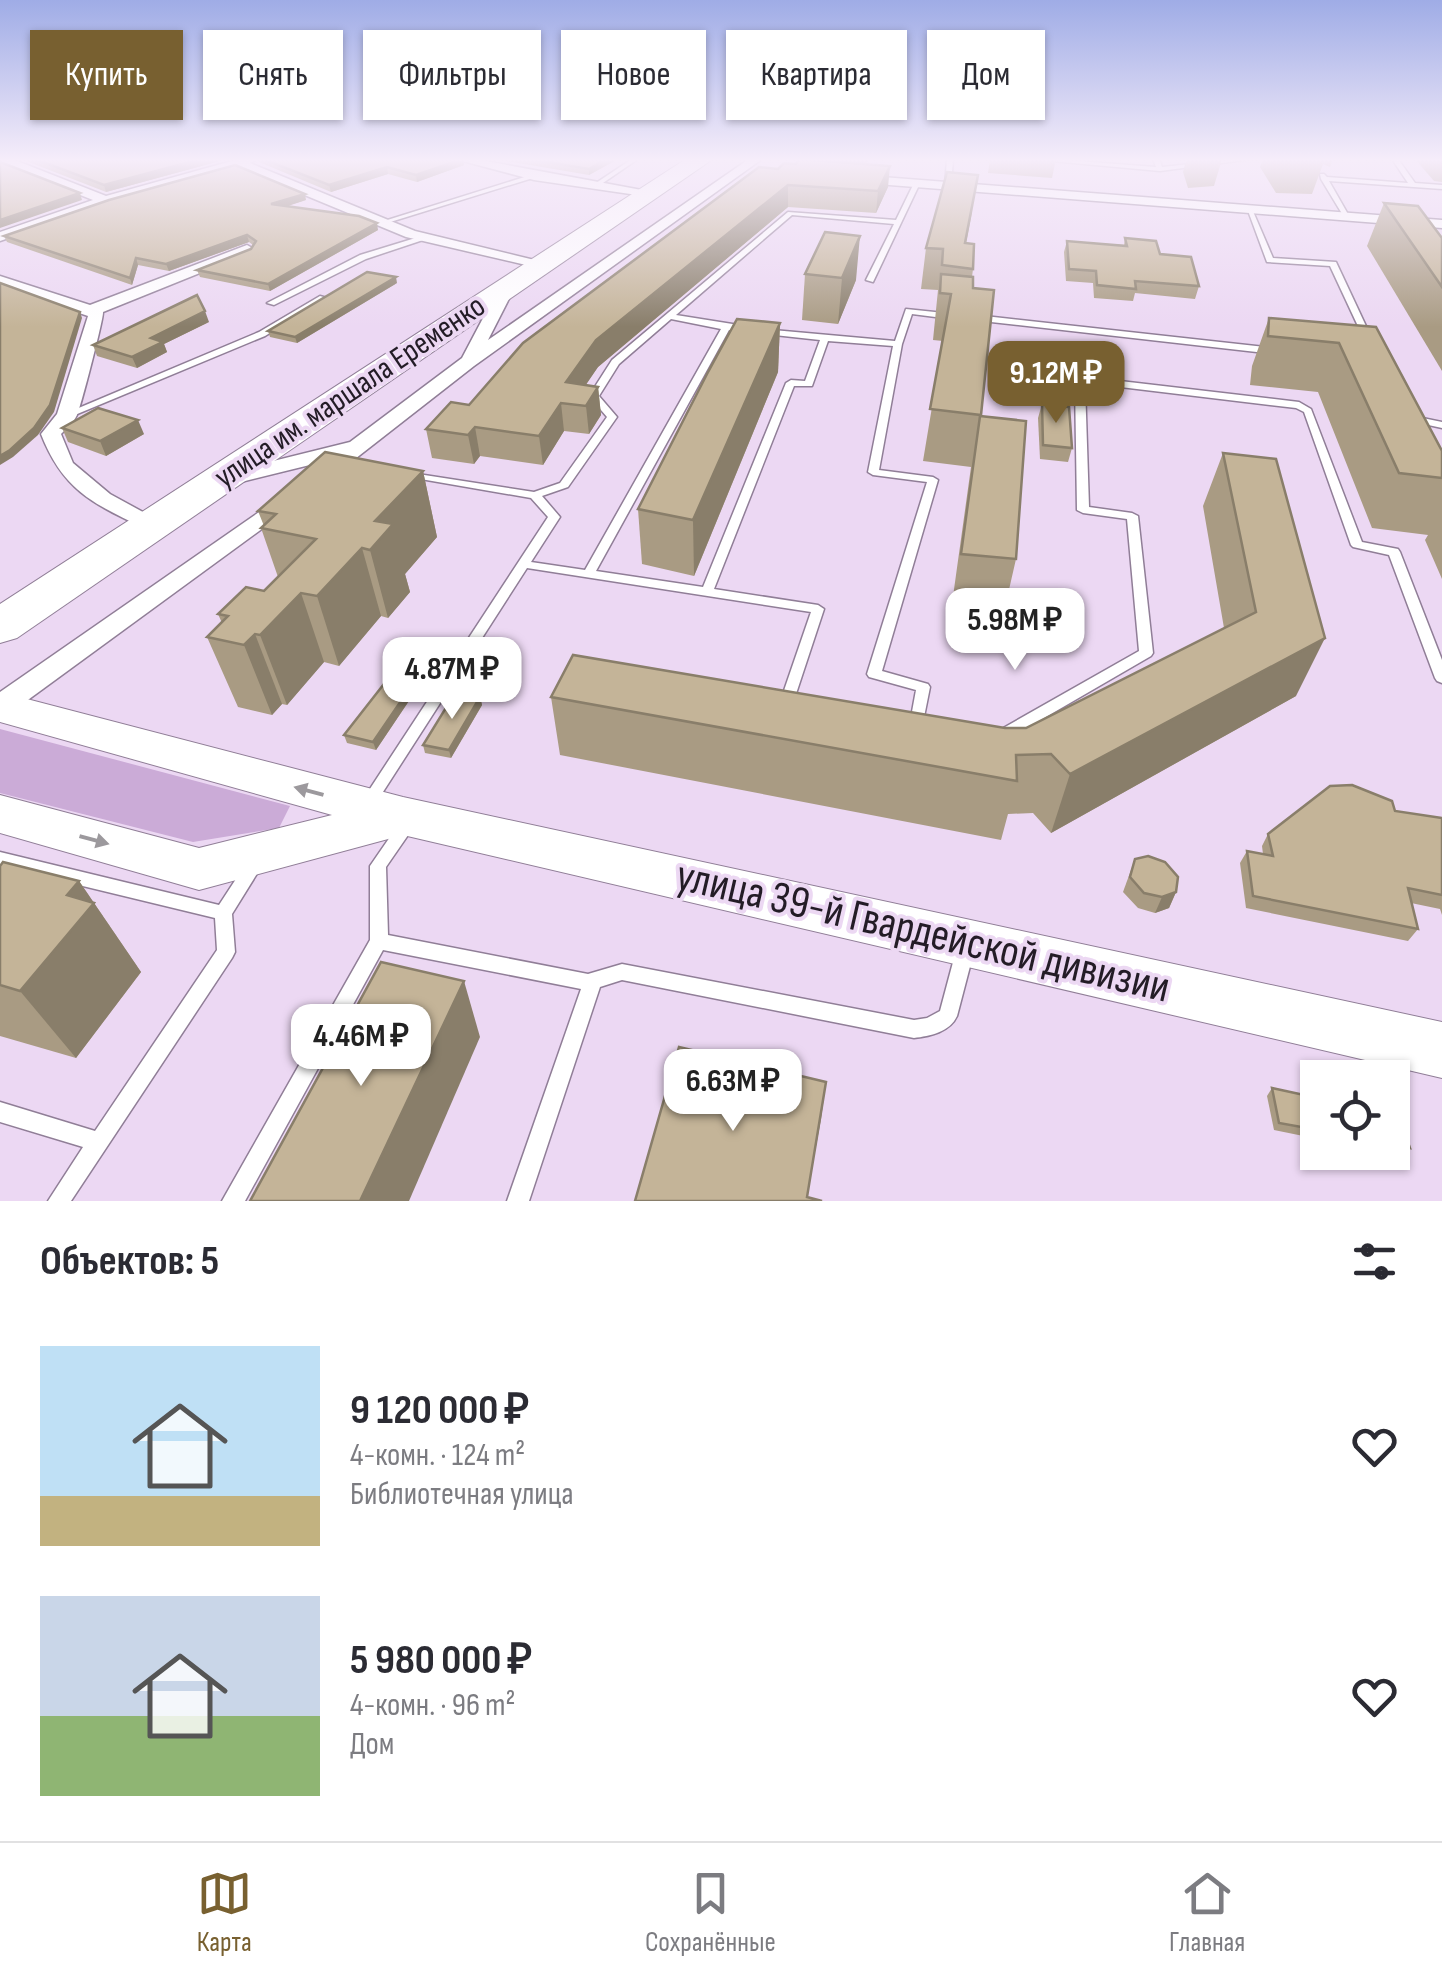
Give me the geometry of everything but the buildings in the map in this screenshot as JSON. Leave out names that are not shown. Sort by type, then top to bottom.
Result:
[{"type":"highway","name":"улица им. маршала Еременко","points":[[0,627],[617,215]]},
{"type":"main road","name":"улица 39-й Гвардейской дивизии","points":[[0,706],[394,813],[1442,1050]]},
{"type":"main road","name":"улица 39-й Гвардейской дивизии","points":[[0,814],[200,869],[394,813]]},
{"type":"street","points":[[0,237],[62,215]]},
{"type":"street","points":[[368,215],[425,238],[543,264]]},
{"type":"street","points":[[0,706],[352,458],[468,362],[671,215]]},
{"type":"street","points":[[1333,215],[1442,224]]},
{"type":"street","points":[[90,310],[247,249]]},
{"type":"street","points":[[0,281],[96,313],[68,415],[51,434],[64,466],[102,500],[152,523]]},
{"type":"street","points":[[468,362],[506,288]]},
{"type":"street","points":[[214,483],[352,458]]},
{"type":"lane","points":[[385,222],[408,215]]},
{"type":"lane","points":[[397,472],[535,494],[564,485],[612,417],[594,396],[615,362],[788,215]]},
{"type":"lane","points":[[815,215],[898,222]]},
{"type":"lane","points":[[870,280],[901,215]]},
{"type":"lane","points":[[1251,215],[1270,260],[1333,264],[1371,346]]},
{"type":"lane","points":[[271,303],[362,256],[425,238]]},
{"type":"lane","points":[[68,415],[262,334],[329,294]]},
{"type":"lane","points":[[913,747],[923,688],[874,674],[933,480],[873,472],[908,311],[1280,352]]},
{"type":"lane","points":[[670,316],[726,327],[898,344]]},
{"type":"lane","points":[[589,574],[726,327]]},
{"type":"lane","points":[[706,592],[791,384],[809,384],[825,338]]},
{"type":"lane","points":[[986,745],[1146,652],[1132,516],[1082,510],[1080,383],[1086,380],[1299,405],[1308,410],[1357,545],[1394,552],[1442,678]]},
{"type":"lane","points":[[1401,403],[1408,417],[1442,426]]},
{"type":"lane","points":[[233,1201],[378,940],[378,866],[394,813],[523,564],[554,517],[535,494]]},
{"type":"lane","points":[[523,564],[818,609],[778,730]]},
{"type":"lane","points":[[59,1201],[226,952],[223,913],[262,853]]},
{"type":"lane","points":[[0,859],[223,913]]},
{"type":"lane","points":[[378,940],[588,982],[622,972],[794,1003],[894,1027],[930,1028],[948,1016],[968,940]]},
{"type":"lane","points":[[518,1201],[592,983],[588,982]]},
{"type":"lane","points":[[0,1112],[99,1142]]},
{"type":"shaded area","points":[[0,729],[290,806],[279,828],[193,842],[0,793]]}]
